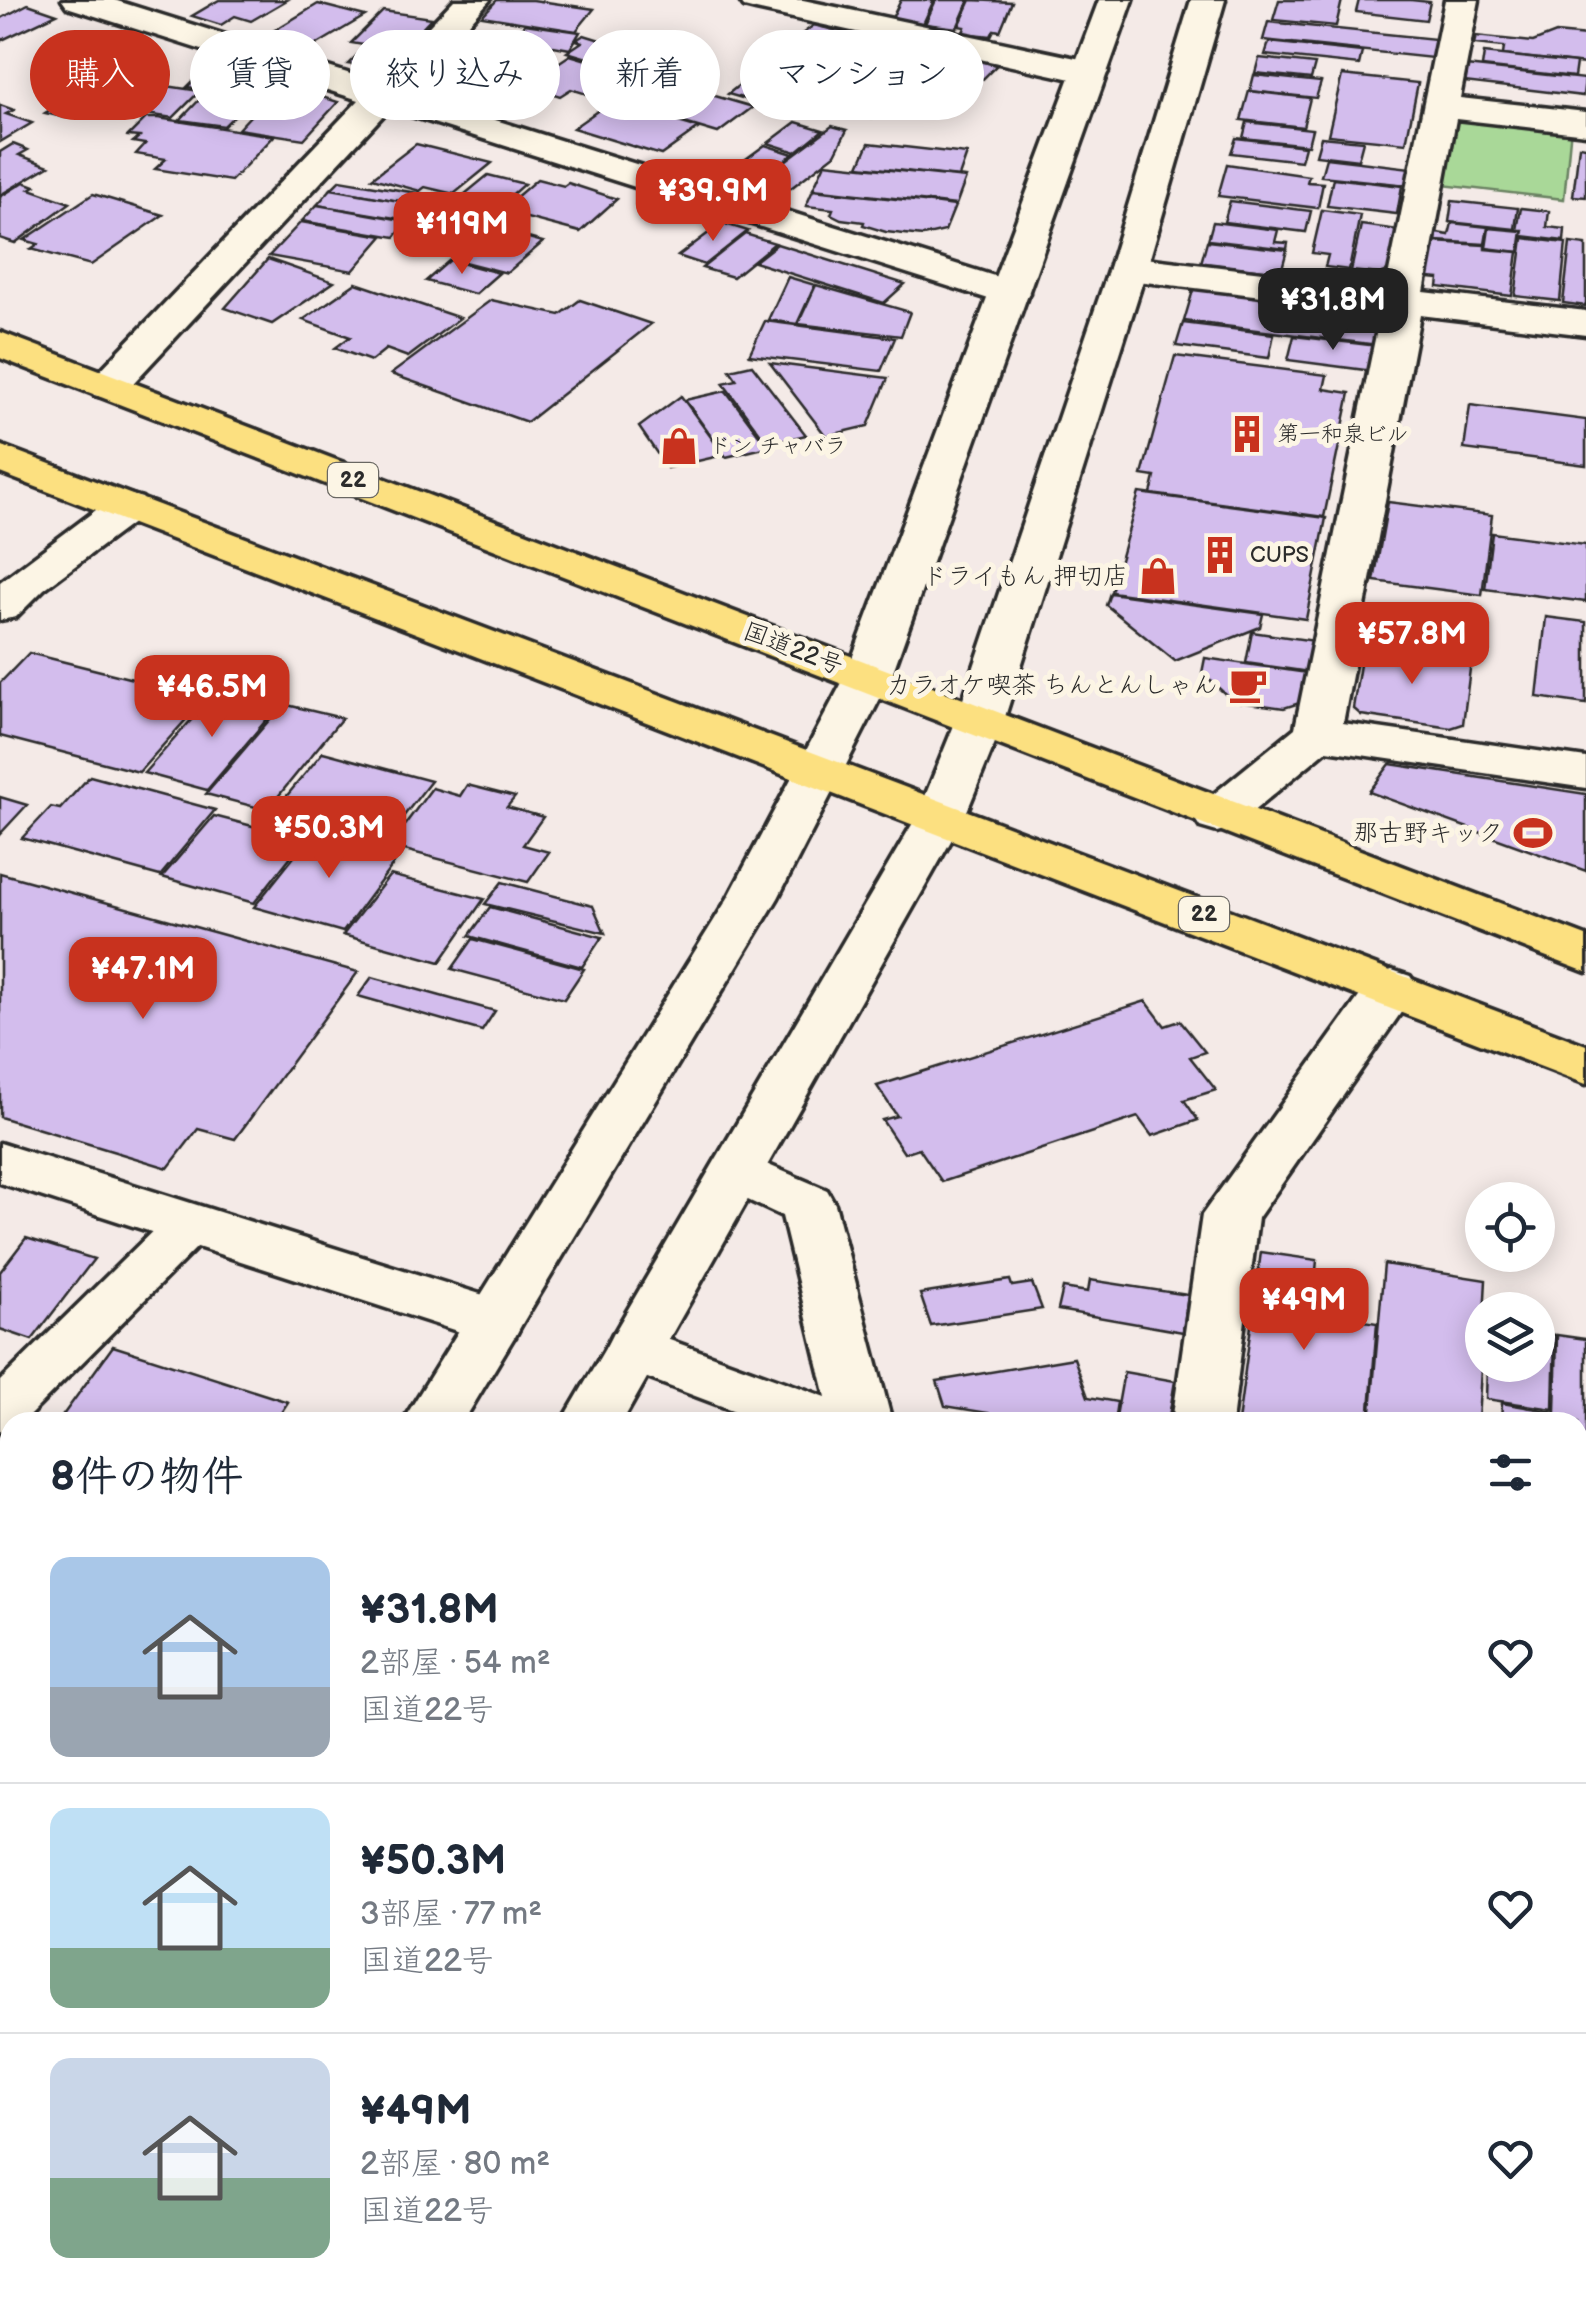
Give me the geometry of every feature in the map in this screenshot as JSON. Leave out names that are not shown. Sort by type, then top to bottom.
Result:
[{"type":"highway","name":"国道22号","points":[[0,344],[1586,955]]},
{"type":"highway","name":"22","points":[[0,458],[818,772],[1063,859],[1586,1065]]},
{"type":"street","points":[[78,0],[350,86]]},
{"type":"street","points":[[444,30],[472,0]]},
{"type":"street","points":[[756,0],[1090,72]]},
{"type":"street","points":[[438,1412],[754,898],[868,677],[1116,0]]},
{"type":"street","points":[[598,1412],[941,816],[979,723],[1128,268],[1208,0]]},
{"type":"street","points":[[1217,816],[1317,734],[1462,0]]},
{"type":"street","points":[[1442,108],[1586,123]]},
{"type":"street","points":[[108,386],[359,120]]},
{"type":"street","points":[[458,120],[1009,293]]},
{"type":"street","points":[[1128,268],[1586,323]]},
{"type":"street","points":[[0,607],[28,580],[127,507]]},
{"type":"street","points":[[1317,734],[1586,773]]},
{"type":"street","points":[[1203,1412],[1230,1215],[1392,988]]},
{"type":"street","points":[[0,1163],[494,1321]]},
{"type":"street","points":[[738,1172],[807,1204],[859,1412]]},
{"type":"street","points":[[634,1349],[801,1412]]},
{"type":"lane","points":[[1,1412],[190,1224]]},
{"type":"green space","points":[[1471,117],[1571,127],[1564,199],[1442,185],[1452,122]]},
{"type":"building","points":[[219,0],[287,0],[251,21],[235,16],[221,25],[192,16]]},
{"type":"building","points":[[497,0],[533,0],[594,9],[576,31],[482,16]]},
{"type":"building","points":[[901,0],[934,0],[923,24],[892,18]]},
{"type":"building","points":[[936,0],[969,0],[957,28],[925,24]]},
{"type":"building","points":[[971,0],[1012,2],[1000,31],[994,30],[991,36],[984,35],[984,30],[964,30],[959,26]]},
{"type":"building","points":[[1279,0],[1342,0],[1336,26],[1273,20]]},
{"type":"building","points":[[1359,0],[1430,2],[1426,20],[1356,12]]},
{"type":"building","points":[[28,4],[57,14],[0,41],[0,19]]},
{"type":"building","points":[[318,4],[365,16],[330,37],[330,30],[275,30]]},
{"type":"building","points":[[383,11],[431,18],[420,30],[364,30]]},
{"type":"building","points":[[1268,22],[1436,39],[1432,58],[1263,40]]},
{"type":"building","points":[[525,24],[580,32],[570,49],[560,47],[560,30],[519,30]]},
{"type":"building","points":[[814,25],[834,30],[807,30]]},
{"type":"building","points":[[1556,33],[1586,36],[1586,64],[1503,55],[1504,47],[1474,44],[1476,36],[1533,42]]},
{"type":"building","points":[[1269,42],[1362,52],[1359,65],[1265,55]]},
{"type":"building","points":[[580,43],[580,56],[567,52]]},
{"type":"building","points":[[1484,53],[1576,63],[1574,77],[1482,67]]},
{"type":"building","points":[[570,55],[580,58],[580,92],[571,89],[560,96],[560,62]]},
{"type":"building","points":[[1259,58],[1315,64],[1311,79],[1255,73]]},
{"type":"building","points":[[984,62],[997,65],[984,78]]},
{"type":"building","points":[[1466,66],[1585,79],[1583,96],[1464,82]]},
{"type":"building","points":[[1254,75],[1321,82],[1316,98],[1250,91]]},
{"type":"building","points":[[1342,75],[1418,83],[1406,143],[1328,135]]},
{"type":"building","points":[[740,84],[740,97],[728,94]]},
{"type":"building","points":[[170,86],[190,90],[190,101],[173,118]]},
{"type":"building","points":[[1249,91],[1310,98],[1303,127],[1241,120]]},
{"type":"building","points":[[720,97],[740,103],[740,117],[718,133],[674,120],[720,120]]},
{"type":"building","points":[[0,105],[14,110],[6,114],[32,123],[0,142]]},
{"type":"building","points":[[190,110],[190,120],[230,120],[224,126],[180,120]]},
{"type":"building","points":[[144,120],[170,120],[274,136],[231,181],[155,169],[166,159],[136,154],[145,144],[133,142],[139,137],[128,136]]},
{"type":"building","points":[[246,120],[321,120],[304,139],[238,129]]},
{"type":"building","points":[[584,120],[672,120],[699,128],[661,155],[573,128]]},
{"type":"building","points":[[796,122],[823,130],[796,152],[768,143]]},
{"type":"building","points":[[1247,122],[1312,129],[1308,145],[1243,138]]},
{"type":"building","points":[[832,126],[847,130],[835,154],[791,188],[761,179]]},
{"type":"building","points":[[1321,137],[1363,141],[1358,160],[1316,155]]},
{"type":"building","points":[[1236,138],[1305,146],[1301,161],[1231,153]]},
{"type":"building","points":[[869,143],[967,154],[959,177],[859,166]]},
{"type":"building","points":[[13,144],[28,150],[19,155],[49,166],[0,195],[0,152]]},
{"type":"building","points":[[416,144],[492,163],[454,194],[425,187],[420,191],[372,178]]},
{"type":"building","points":[[765,145],[793,154],[750,187],[720,178]]},
{"type":"building","points":[[1579,146],[1586,147],[1586,197],[1573,196]]},
{"type":"building","points":[[1326,158],[1411,168],[1407,185],[1321,176]]},
{"type":"building","points":[[825,163],[966,178],[956,205],[813,189]]},
{"type":"building","points":[[1227,164],[1309,176],[1307,182],[1323,183],[1318,208],[1218,196]]},
{"type":"building","points":[[488,175],[524,184],[491,213],[506,217],[479,239],[443,230],[436,235],[420,231]]},
{"type":"building","points":[[1333,178],[1402,186],[1397,214],[1327,206]]},
{"type":"building","points":[[537,179],[564,186],[568,183],[617,199],[580,232],[500,211]]},
{"type":"building","points":[[340,180],[434,196],[426,206],[331,189]]},
{"type":"building","points":[[24,182],[35,186],[30,189],[70,203],[15,243],[0,238],[0,197]]},
{"type":"building","points":[[331,189],[439,208],[425,223],[317,205]]},
{"type":"building","points":[[813,190],[955,206],[945,231],[923,236],[886,232],[863,225],[864,222],[841,219],[831,214],[833,209],[806,206]]},
{"type":"building","points":[[93,194],[163,215],[91,265],[31,249],[38,244],[24,240]]},
{"type":"building","points":[[1230,201],[1311,211],[1306,232],[1224,222]]},
{"type":"building","points":[[1452,201],[1518,208],[1515,229],[1449,222]]},
{"type":"building","points":[[317,205],[408,221],[395,237],[302,221]]},
{"type":"building","points":[[1521,208],[1549,211],[1547,227],[1565,229],[1564,241],[1522,236],[1523,230],[1517,230]]},
{"type":"building","points":[[1322,210],[1360,215],[1349,270],[1325,267],[1328,255],[1312,253]]},
{"type":"building","points":[[301,222],[383,236],[353,271],[269,256]]},
{"type":"building","points":[[1213,222],[1278,230],[1275,242],[1288,243],[1287,249],[1208,240]]},
{"type":"building","points":[[722,223],[748,231],[705,265],[678,256]]},
{"type":"building","points":[[1452,223],[1488,227],[1485,244],[1436,241],[1437,233],[1449,235]]},
{"type":"building","points":[[1361,225],[1399,230],[1391,270],[1380,274],[1351,271]]},
{"type":"building","points":[[1489,228],[1522,231],[1519,252],[1486,248]]},
{"type":"building","points":[[496,229],[543,242],[507,273],[460,261]]},
{"type":"building","points":[[745,234],[775,243],[733,277],[702,268]]},
{"type":"building","points":[[1523,238],[1566,243],[1560,301],[1515,296]]},
{"type":"building","points":[[1207,241],[1287,250],[1281,272],[1201,263]]},
{"type":"building","points":[[1434,242],[1485,245],[1485,249],[1518,252],[1512,296],[1438,287],[1439,279],[1428,278]]},
{"type":"building","points":[[1570,243],[1586,245],[1586,306],[1563,303]]},
{"type":"building","points":[[777,244],[905,284],[884,303],[754,262]]},
{"type":"building","points":[[268,259],[334,282],[272,324],[225,308]]},
{"type":"building","points":[[450,260],[499,273],[475,294],[426,281]]},
{"type":"building","points":[[788,277],[815,285],[797,324],[768,320]]},
{"type":"building","points":[[356,283],[460,318],[408,357],[386,349],[371,361],[335,348],[350,337],[303,320]]},
{"type":"building","points":[[816,285],[910,312],[901,336],[798,324]]},
{"type":"building","points":[[1194,287],[1373,309],[1383,316],[1378,345],[1184,321]]},
{"type":"building","points":[[491,300],[560,315],[580,300],[651,324],[527,422],[391,374]]},
{"type":"building","points":[[765,321],[895,338],[881,371],[749,355]]},
{"type":"building","points":[[1183,323],[1274,334],[1269,358],[1176,346]]},
{"type":"building","points":[[1294,336],[1378,346],[1373,371],[1288,360]]},
{"type":"building","name":"第一和泉ビル","points":[[1175,356],[1327,375],[1324,389],[1350,393],[1324,517],[1151,494],[1155,477],[1142,475]]},
{"type":"building","points":[[770,363],[888,378],[868,426],[826,436]]},
{"type":"building","points":[[752,365],[806,435],[768,444],[723,383],[737,380],[730,370]]},
{"type":"building","points":[[726,391],[768,447],[726,457],[685,400]]},
{"type":"building","points":[[681,396],[724,455],[667,468],[639,427]]},
{"type":"building","points":[[1470,405],[1586,420],[1586,465],[1464,449]]},
{"type":"building","name":"CUPS","points":[[1139,493],[1326,518],[1306,619],[1111,592]]},
{"type":"building","points":[[1388,502],[1492,515],[1482,595],[1374,581]]},
{"type":"building","points":[[1492,533],[1586,545],[1586,602],[1485,589]]},
{"type":"building","points":[[1110,593],[1263,614],[1260,627],[1175,661],[1106,605]]},
{"type":"building","points":[[1546,617],[1586,622],[1586,704],[1537,697]]},
{"type":"building","points":[[1252,632],[1322,642],[1316,673],[1246,663]]},
{"type":"building","points":[[1363,646],[1471,661],[1463,724],[1451,728],[1361,715],[1353,708]]},
{"type":"building","points":[[29,653],[177,690],[188,677],[200,673],[215,677],[217,685],[139,772],[0,736],[0,683]]},
{"type":"building","points":[[1205,658],[1314,674],[1309,700],[1284,708],[1233,701],[1202,673]]},
{"type":"building","points":[[218,690],[279,705],[207,790],[144,773]]},
{"type":"building","points":[[283,704],[342,718],[267,810],[206,794]]},
{"type":"building","points":[[323,752],[431,781],[385,840],[275,810]]},
{"type":"building","name":"那古野キック","points":[[1390,764],[1586,794],[1586,871],[1369,792]]},
{"type":"building","points":[[90,776],[215,810],[160,876],[22,838],[51,807],[60,809]]},
{"type":"building","points":[[467,785],[515,797],[507,807],[543,817],[523,845],[549,852],[528,882],[389,846],[432,788],[460,796]]},
{"type":"building","points":[[0,797],[27,805],[0,834]]},
{"type":"building","points":[[214,816],[264,829],[270,822],[310,832],[254,903],[162,877]]},
{"type":"building","points":[[313,833],[357,846],[361,841],[403,851],[343,932],[254,907]]},
{"type":"building","points":[[0,873],[358,972],[235,1139],[198,1129],[168,1168],[0,1117]]},
{"type":"building","points":[[390,875],[484,899],[440,962],[343,935]]},
{"type":"building","points":[[502,882],[593,906],[605,933],[485,904]]},
{"type":"building","points":[[490,907],[602,937],[582,967],[469,936]]},
{"type":"building","points":[[473,939],[584,969],[564,999],[452,969]]},
{"type":"building","points":[[372,977],[495,1011],[482,1031],[358,996]]},
{"type":"building","points":[[1146,1001],[1165,1026],[1180,1021],[1205,1052],[1190,1057],[1216,1090],[1184,1100],[1198,1120],[1152,1136],[1138,1117],[942,1182],[919,1148],[904,1153],[882,1120],[897,1116],[877,1086]]},
{"type":"building","points":[[26,1238],[94,1259],[32,1340],[0,1329],[0,1272]]},
{"type":"building","points":[[1261,1252],[1317,1260],[1312,1313],[1377,1323],[1370,1412],[1239,1412]]},
{"type":"building","points":[[1384,1264],[1486,1280],[1485,1292],[1465,1292],[1465,1382],[1480,1382],[1479,1412],[1371,1412]]},
{"type":"building","points":[[1010,1280],[1012,1286],[1032,1283],[1042,1309],[931,1326],[920,1294]]},
{"type":"building","points":[[1090,1280],[1188,1295],[1183,1332],[1058,1310],[1063,1288],[1088,1292]]},
{"type":"building","points":[[1557,1335],[1586,1339],[1586,1412],[1555,1412]]},
{"type":"building","points":[[113,1346],[288,1402],[282,1412],[65,1412]]},
{"type":"building","points":[[1074,1358],[1088,1397],[1117,1402],[1116,1412],[981,1412],[945,1406],[937,1381]]},
{"type":"building","points":[[1124,1372],[1175,1381],[1170,1412],[1117,1412]]},
{"type":"building","points":[[1486,1382],[1554,1382],[1553,1409],[1486,1399]]},
{"type":"building","points":[[1502,1403],[1555,1412],[1502,1412]]},
{"type":"place","name":"第一和泉ビル","points":[[1247,434]]},
{"type":"place","name":"ドン チャバラ","points":[[679,446]]},
{"type":"place","name":"CUPS","points":[[1220,555]]},
{"type":"place","name":"ドライもん 押切店","points":[[1158,576]]},
{"type":"place","name":"カラオケ喫茶 ちんとんしゃん","points":[[1248,685]]},
{"type":"place","name":"那古野キック","points":[[1533,833]]}]
